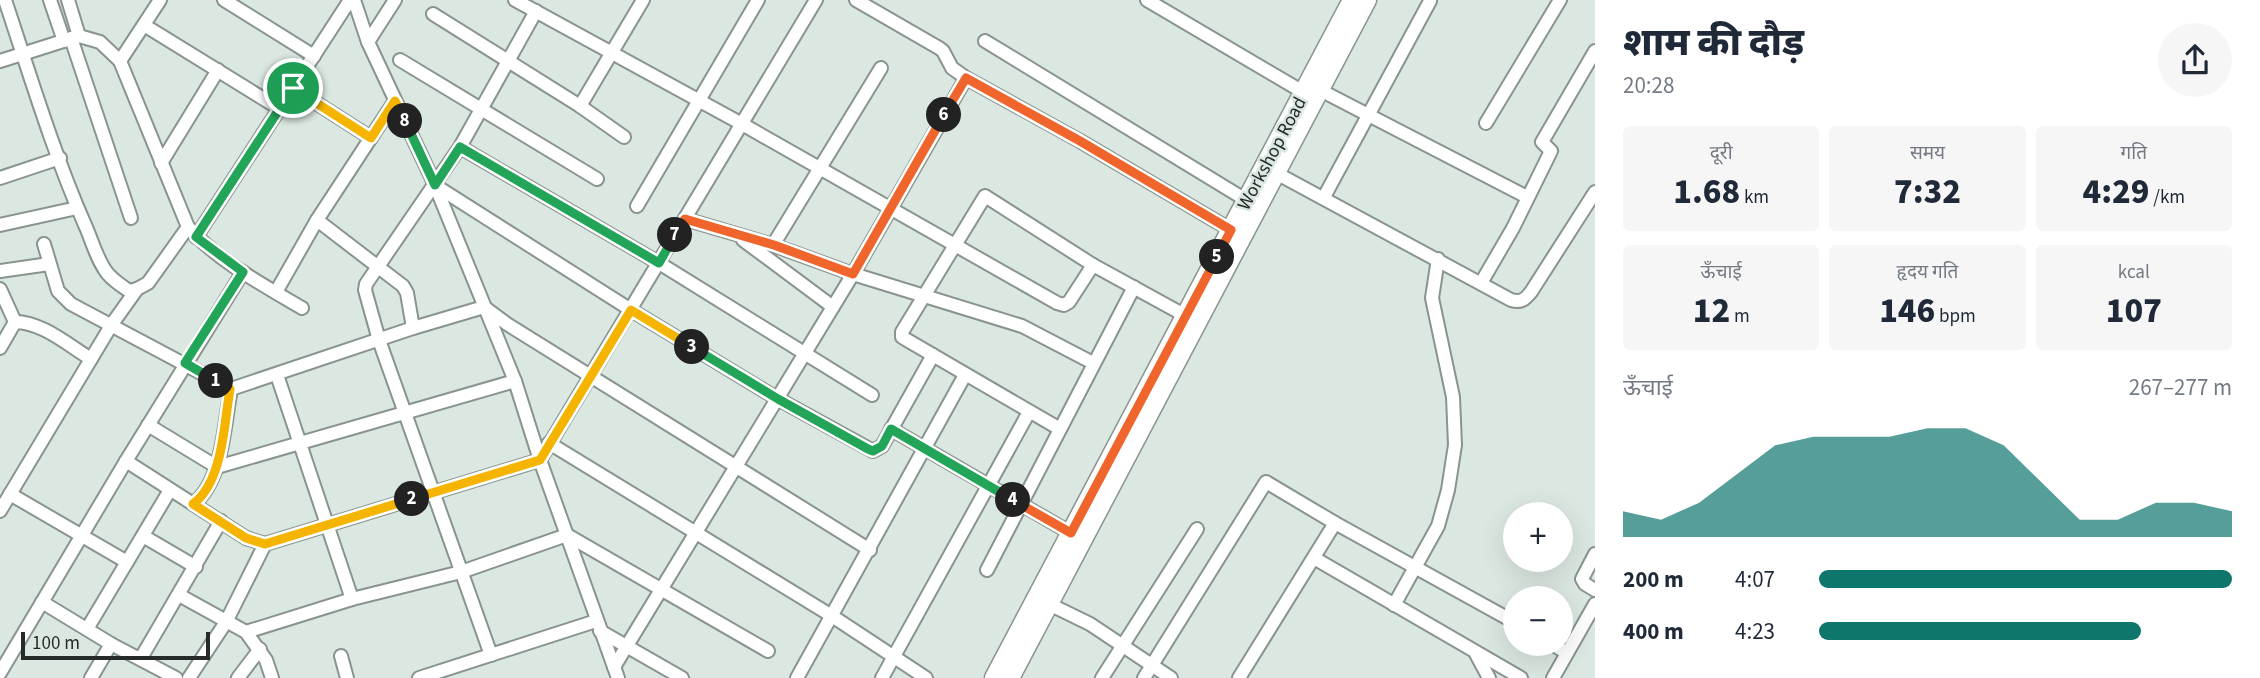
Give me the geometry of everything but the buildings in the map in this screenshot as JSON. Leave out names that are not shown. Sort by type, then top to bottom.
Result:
[{"type":"main road","name":"Workshop Road","points":[[994,678],[1077,537],[1276,173],[1352,0]]},
{"type":"main road","name":"Workshop Road","points":[[1010,678],[1049,604],[1077,537],[1186,316],[1246,200],[1367,0]]},
{"type":"street","points":[[5,0],[77,208],[107,273],[129,290],[148,283],[192,232],[280,109],[352,0]]},
{"type":"street","points":[[50,0],[71,38],[131,218]]},
{"type":"street","points":[[68,0],[71,38]]},
{"type":"street","points":[[146,0],[152,12]]},
{"type":"street","points":[[120,61],[160,0]]},
{"type":"street","points":[[224,0],[314,56]]},
{"type":"street","points":[[352,0],[368,42],[435,185],[515,381],[540,460],[616,672]]},
{"type":"street","points":[[368,42],[395,0]]},
{"type":"street","points":[[515,0],[1064,305],[1072,298],[1093,265]]},
{"type":"street","points":[[580,106],[643,0]]},
{"type":"street","points":[[637,206],[758,0]]},
{"type":"street","points":[[126,461],[246,538],[265,544],[540,460],[816,0]]},
{"type":"street","points":[[856,0],[939,48],[952,68],[966,78],[1231,230]]},
{"type":"street","points":[[1147,0],[1312,91],[1369,114],[1527,197]]},
{"type":"street","points":[[1486,123],[1560,0]]},
{"type":"street","points":[[1324,197],[1430,1]]},
{"type":"street","points":[[491,655],[380,340],[365,290],[460,147],[536,11]]},
{"type":"street","points":[[433,14],[580,106],[624,137]]},
{"type":"street","points":[[144,24],[280,109]]},
{"type":"street","points":[[0,61],[71,38],[100,41],[120,61],[192,232],[243,272],[302,308]]},
{"type":"street","points":[[985,41],[1246,200]]},
{"type":"street","points":[[1481,283],[1513,228],[1551,150],[1542,142],[1595,51]]},
{"type":"street","points":[[400,60],[597,179]]},
{"type":"street","points":[[774,245],[881,68]]},
{"type":"street","points":[[161,163],[218,70]]},
{"type":"street","points":[[616,672],[625,646],[736,469],[966,78]]},
{"type":"street","points":[[293,88],[371,138]]},
{"type":"street","points":[[276,292],[317,220],[395,101]]},
{"type":"street","points":[[460,147],[659,263],[872,395]]},
{"type":"street","points":[[0,178],[60,158]]},
{"type":"street","points":[[1276,173],[1518,302],[1524,300],[1595,192]]},
{"type":"street","points":[[435,185],[631,310],[778,399],[873,451],[882,446],[933,355]]},
{"type":"street","points":[[1060,429],[902,337],[902,332],[985,196],[1093,265],[1186,316]]},
{"type":"street","points":[[0,225],[77,208]]},
{"type":"street","points":[[685,219],[774,245],[853,274],[1022,326],[1093,363]]},
{"type":"street","points":[[317,220],[403,286],[407,293],[413,328]]},
{"type":"street","points":[[737,235],[833,307]]},
{"type":"street","points":[[44,244],[58,291],[71,304],[230,389],[484,307],[736,469],[870,550]]},
{"type":"street","points":[[1394,605],[1438,526],[1448,490],[1455,446],[1453,397],[1432,298],[1437,259]]},
{"type":"street","points":[[0,271],[49,264]]},
{"type":"street","points":[[0,673],[185,363],[243,272]]},
{"type":"street","points":[[987,570],[1134,287]]},
{"type":"street","points":[[0,289],[15,322]]},
{"type":"street","points":[[0,511],[112,324],[137,289]]},
{"type":"street","points":[[15,322],[34,325],[91,359]]},
{"type":"street","points":[[0,348],[15,322]]},
{"type":"street","points":[[277,375],[352,599]]},
{"type":"street","points":[[797,678],[965,375]]},
{"type":"street","points":[[148,425],[217,467],[515,381]]},
{"type":"street","points":[[193,504],[203,497],[217,467],[230,389]]},
{"type":"street","points":[[882,678],[1029,412]]},
{"type":"street","points":[[891,429],[1077,537]]},
{"type":"street","points":[[549,443],[832,616],[926,678]]},
{"type":"street","points":[[1144,678],[1266,482],[1503,616]]},
{"type":"street","points":[[87,629],[170,490]]},
{"type":"street","points":[[10,494],[127,562]]},
{"type":"street","points":[[141,658],[221,521]]},
{"type":"street","points":[[1239,678],[1335,523]]},
{"type":"street","points":[[1102,678],[1197,529]]},
{"type":"street","points":[[246,632],[352,599],[461,572],[568,535],[768,651]]},
{"type":"street","points":[[143,536],[196,567]]},
{"type":"street","points":[[189,678],[226,622],[265,544]]},
{"type":"street","points":[[1595,554],[1582,579],[1595,590]]},
{"type":"street","points":[[1314,558],[1521,678]]},
{"type":"street","points":[[179,596],[246,632],[260,649],[272,678]]},
{"type":"street","points":[[42,601],[111,644],[176,678]]},
{"type":"street","points":[[1049,604],[1090,624],[1171,678]]},
{"type":"street","points":[[1573,645],[1591,622],[1595,604]]},
{"type":"street","points":[[598,626],[662,673],[682,678]]},
{"type":"street","points":[[419,678],[598,626]]},
{"type":"street","points":[[91,678],[111,644]]},
{"type":"street","points":[[238,678],[260,649]]},
{"type":"street","points":[[1476,653],[1489,678]]},
{"type":"street","points":[[341,656],[347,678]]},
{"type":"street","points":[[1553,678],[1565,656]]},
{"type":"route","points":[[966,78],[1231,230],[1071,533],[891,429],[878,450],[868,449],[778,399],[631,310],[540,460],[265,544],[256,543],[193,504],[203,497],[217,467],[230,389],[185,363],[243,272],[196,237],[293,88],[371,138],[395,101],[435,185],[460,147],[659,263],[685,219],[774,245],[853,274],[966,78]]}]
